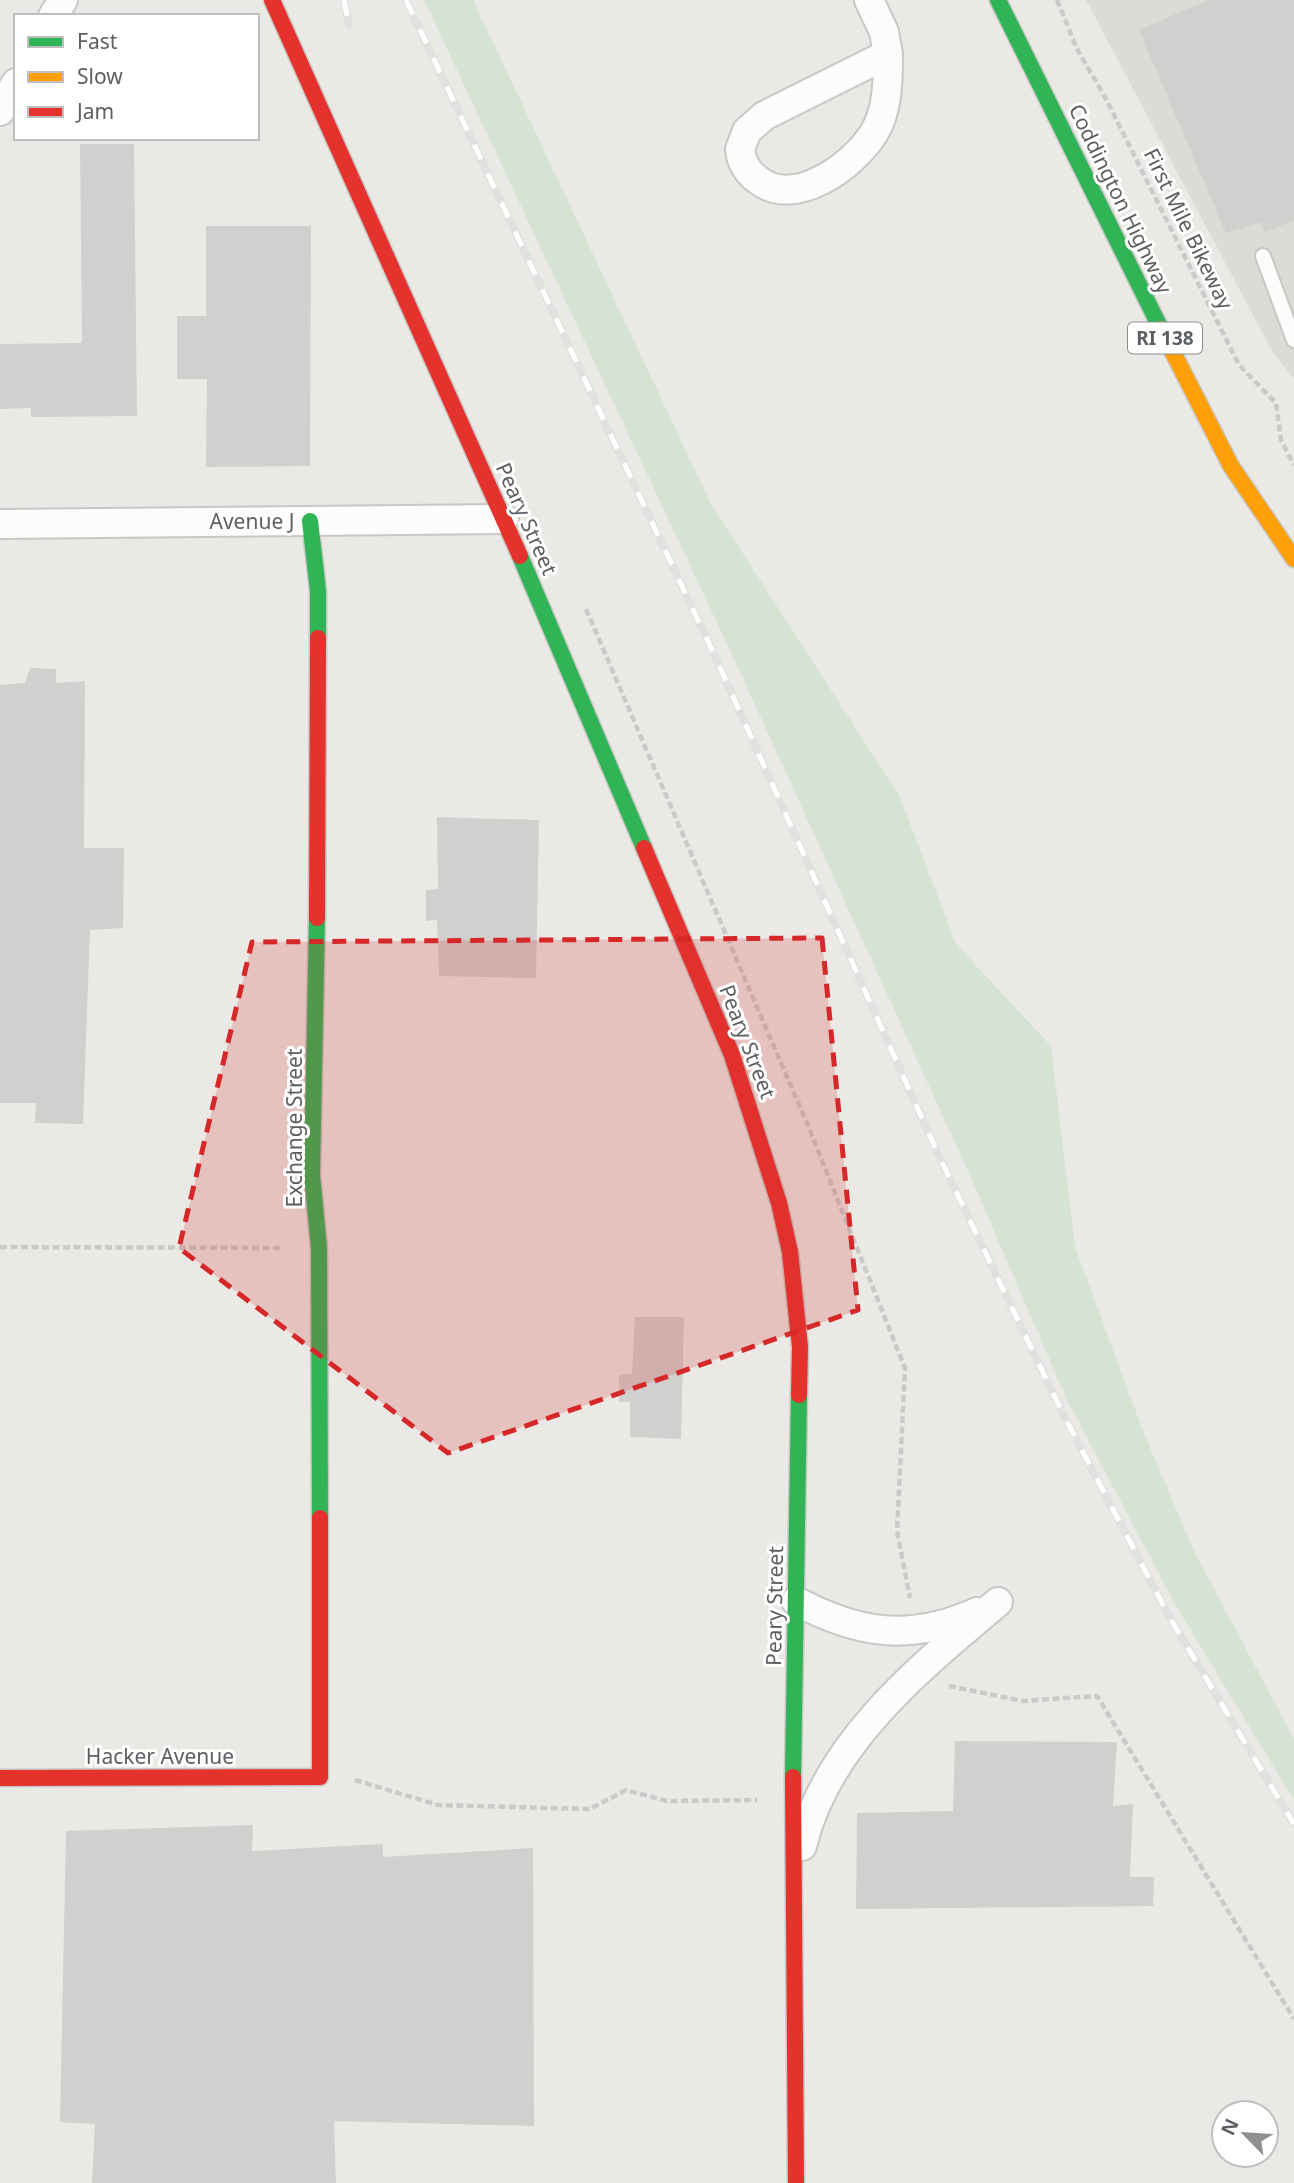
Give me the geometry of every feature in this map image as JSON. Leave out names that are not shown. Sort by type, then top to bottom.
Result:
[{"type":"main road","name":"Peary Street","points":[[272,0],[504,519],[732,1055],[772,1179],[790,1252],[800,1347],[793,1800],[796,1872],[796,2183]]},
{"type":"main road","name":"Coddington Highway","points":[[998,0],[1231,466],[1294,559]]},
{"type":"main road","points":[[1275,532],[1294,520]]},
{"type":"main road","name":"Exchange Street","points":[[310,522],[318,591],[317,995],[312,1175],[319,1248],[320,1777]]},
{"type":"main road","name":"Hacker Avenue","points":[[0,1779],[320,1777]]},
{"type":"street","points":[[869,0],[884,32],[888,54],[886,97],[879,123],[865,144],[845,164],[820,180],[788,192],[771,189],[748,171],[740,149],[747,131],[755,123],[888,54]]},
{"type":"street","points":[[0,111],[14,86]]},
{"type":"street","name":"Avenue J","points":[[0,524],[504,519]]},
{"type":"street","points":[[796,1601],[843,1623],[880,1632],[939,1625],[998,1602],[932,1659],[848,1750],[818,1798],[807,1826],[796,1872]]},
{"type":"lane","points":[[1263,256],[1294,340]]},
{"type":"path","name":"First Mile Bikeway","points":[[1057,0],[1077,49],[1106,99],[1239,365],[1276,403],[1281,440],[1294,465]]},
{"type":"path","points":[[0,1247],[319,1248]]},
{"type":"path","points":[[320,1777],[353,1779],[438,1805],[590,1809],[626,1790],[667,1801],[793,1800]]},
{"type":"highlighted area","points":[[822,938],[858,1310],[448,1453],[179,1248],[252,942]]},
{"type":"shaded area","points":[[1086,0],[1294,0],[1294,379],[1273,353]]},
{"type":"green space","points":[[424,0],[473,0],[711,504],[900,797],[956,944],[1051,1046],[1075,1247],[1143,1431],[1195,1553],[1294,1739],[1294,1800],[1176,1606],[1067,1400],[972,1180],[734,659]]},
{"type":"building","points":[[1208,0],[1294,0],[1294,220],[1265,232],[1261,222],[1226,233],[1139,30]]},
{"type":"building","points":[[80,144],[134,144],[137,416],[31,417],[31,408],[0,409],[0,344],[82,343]]},
{"type":"building","points":[[206,226],[311,226],[310,466],[206,467],[207,379],[177,379],[177,316],[206,316]]},
{"type":"building","points":[[30,668],[56,669],[56,683],[85,681],[84,848],[124,848],[123,928],[90,930],[83,1124],[35,1123],[36,1103],[0,1103],[0,685],[25,683]]},
{"type":"building","points":[[437,817],[539,820],[536,978],[439,976],[437,920],[426,921],[426,890],[438,889]]},
{"type":"building","points":[[635,1317],[684,1317],[681,1439],[630,1437],[630,1402],[619,1402],[619,1375],[632,1374]]},
{"type":"building","points":[[955,1741],[1117,1742],[1113,1806],[1133,1804],[1130,1877],[1154,1877],[1153,1906],[856,1909],[857,1813],[953,1811]]},
{"type":"building","points":[[253,1825],[252,1851],[383,1844],[383,1857],[533,1848],[534,2126],[334,2121],[336,2183],[92,2183],[95,2124],[60,2122],[66,1831]]},
{"type":"railway","points":[[344,0],[349,25]]},
{"type":"railway","points":[[406,0],[713,652],[939,1156],[1064,1416],[1171,1620],[1294,1824]]},
{"type":"traffic: fast","points":[[998,0],[1161,329]]},
{"type":"traffic: fast","points":[[310,521],[318,591],[318,638]]},
{"type":"traffic: fast","points":[[520,556],[644,848]]},
{"type":"traffic: fast","points":[[317,918],[312,1175],[319,1248],[320,1518]]},
{"type":"traffic: fast","points":[[793,1777],[799,1395]]},
{"type":"traffic: slow","points":[[1161,329],[1231,466],[1294,559]]},
{"type":"traffic: jam","points":[[272,0],[520,556]]},
{"type":"traffic: jam","points":[[317,918],[318,638]]},
{"type":"traffic: jam","points":[[644,848],[732,1055],[779,1203],[790,1252],[800,1347],[799,1395]]},
{"type":"traffic: jam","points":[[0,1778],[320,1777],[320,1518]]},
{"type":"traffic: jam","points":[[793,1777],[796,2183]]}]
